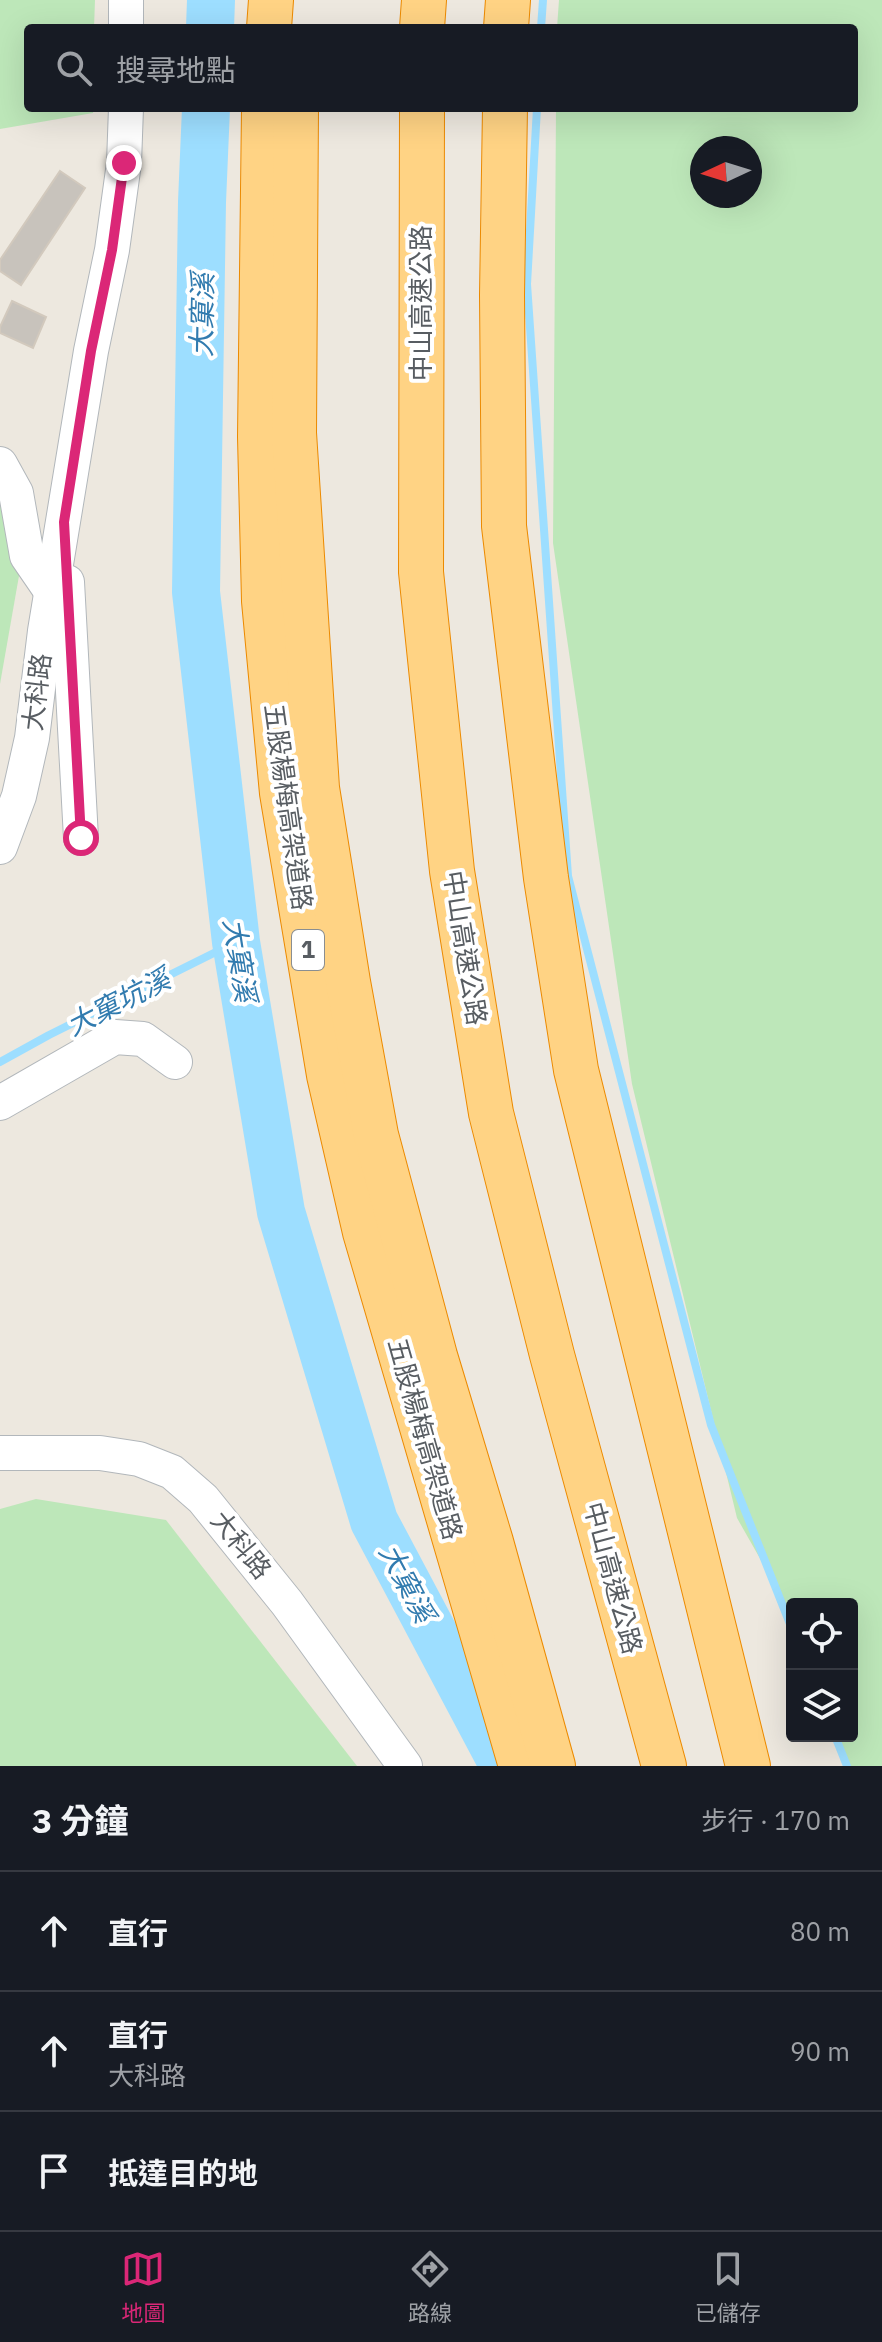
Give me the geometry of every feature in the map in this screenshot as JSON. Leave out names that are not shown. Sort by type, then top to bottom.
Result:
[{"type":"highway","points":[[269,24],[271,0]]},
{"type":"highway","points":[[299,24],[301,0]]},
{"type":"highway","points":[[422,24],[424,0]]},
{"type":"highway","points":[[506,24],[508,0]]},
{"type":"highway","name":"五股楊梅高架道路","points":[[264,112],[260,437],[264,601],[282,793],[329,1075],[365,1232],[521,1766]]},
{"type":"highway","name":"五股楊梅高架道路","points":[[296,112],[294,433],[317,788],[376,1135],[435,1356],[553,1766]]},
{"type":"highway","name":"中山高速公路","points":[[422,112],[421,572],[452,871],[491,1113],[556,1371],[664,1766]]},
{"type":"highway","points":[[505,112],[502,295],[504,526],[546,878],[576,1070],[748,1766]]},
{"type":"street","points":[[126,0],[126,24]]},
{"type":"street","name":"大科路","points":[[0,847],[19,796],[32,738],[51,591],[91,351],[112,250],[124,163],[126,112]]},
{"type":"street","points":[[0,464],[16,493],[27,556],[51,591]]},
{"type":"street","points":[[64,522],[81,838]]},
{"type":"street","points":[[0,1103],[115,1037],[143,1039],[175,1062]]},
{"type":"street","name":"大科路","points":[[0,1453],[100,1453],[139,1459],[172,1472],[203,1499],[287,1603],[405,1766]]},
{"type":"green space","points":[[0,0],[95,0],[94,24],[24,24],[24,112],[93,113],[0,129]]},
{"type":"green space","points":[[559,0],[882,0],[882,1766],[847,1766],[841,1742],[858,1742],[858,1598],[786,1598],[786,1604],[737,1518],[632,1084],[553,543],[556,112],[858,112],[858,24],[557,24]]},
{"type":"green space","points":[[0,491],[23,553],[0,684]]},
{"type":"green space","points":[[36,1499],[166,1520],[357,1766],[0,1766],[0,1509]]},
{"type":"building","points":[[60,171],[85,188],[21,285],[0,271],[0,260]]},
{"type":"building","points":[[12,301],[46,317],[33,348],[0,333]]},
{"type":"waterway","name":"大窠溪","points":[[210,24],[211,0]]},
{"type":"waterway","points":[[541,24],[543,0]]},
{"type":"waterway","name":"大窠溪","points":[[206,112],[196,592],[236,942],[281,1212],[374,1521],[504,1766]]},
{"type":"waterway","points":[[537,112],[527,284],[568,876],[711,1425],[786,1614]]},
{"type":"waterway","name":"大窠坑溪","points":[[0,1062],[236,942]]},
{"type":"waterway","points":[[837,1742],[847,1766]]},
{"type":"route","points":[[81,838],[64,522],[91,351],[112,250],[124,163]]}]
